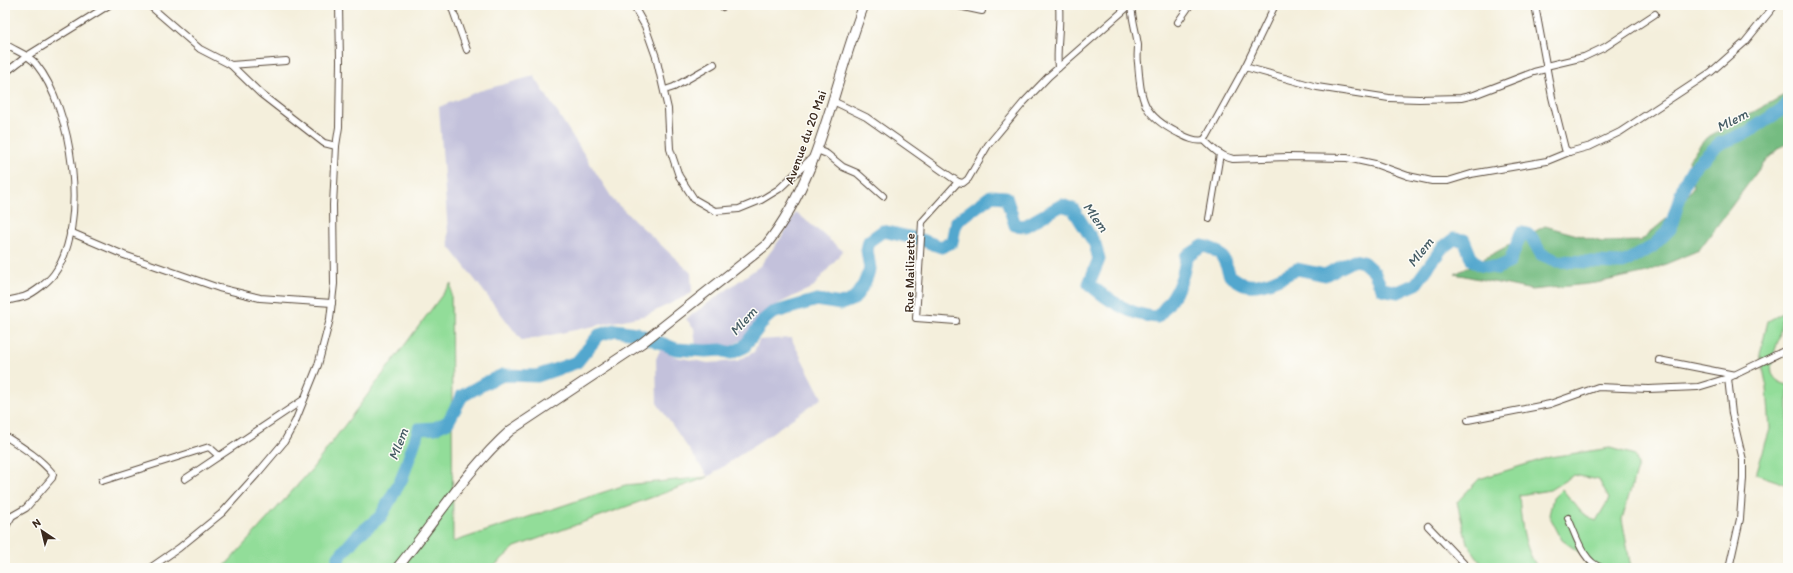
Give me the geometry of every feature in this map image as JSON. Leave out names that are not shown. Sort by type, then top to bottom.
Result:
[{"type":"main road","name":"Avenue du 20 Mai","points":[[396,568],[455,491],[496,444],[524,420],[642,343],[766,245],[782,224],[796,201],[816,152],[864,5]]},
{"type":"street","points":[[5,73],[27,56],[109,5]]},
{"type":"street","points":[[149,5],[200,49],[232,65],[261,94],[324,143],[336,146]]},
{"type":"street","points":[[150,568],[179,548],[222,513],[284,442],[295,422],[325,343],[332,303],[335,247],[333,205],[336,146],[339,127],[339,5]]},
{"type":"street","points":[[451,5],[467,50]]},
{"type":"street","points":[[633,5],[645,26],[656,57],[665,90],[668,109],[670,149],[679,176],[694,199],[715,211],[739,209],[761,200],[779,189],[816,152],[827,154],[843,167],[857,173],[883,196]]},
{"type":"street","points":[[954,5],[982,11]]},
{"type":"street","points":[[1058,68],[1057,55],[1060,24],[1059,5]]},
{"type":"street","points":[[833,101],[866,117],[958,182],[963,183],[968,179],[988,145],[1009,118],[1058,68],[1130,5]]},
{"type":"street","points":[[1130,5],[1138,46],[1141,92],[1147,109],[1152,117],[1174,131],[1199,141],[1204,140],[1220,154],[1233,159],[1288,157],[1347,158],[1375,164],[1426,180],[1448,181],[1471,174],[1547,161],[1569,152],[1591,146],[1620,132],[1706,76],[1745,42],[1775,5]]},
{"type":"street","points":[[1178,22],[1190,5]]},
{"type":"street","points":[[1204,140],[1245,66],[1275,5]]},
{"type":"street","points":[[1535,5],[1546,68],[1562,139],[1565,149],[1569,152]]},
{"type":"street","points":[[1245,66],[1317,87],[1389,98],[1419,100],[1461,98],[1474,95],[1534,72],[1584,57],[1605,47],[1655,14]]},
{"type":"street","points":[[5,44],[35,62],[53,92],[62,116],[69,143],[73,171],[70,232],[62,259],[54,274],[25,296],[5,302]]},
{"type":"street","points":[[232,65],[286,62]]},
{"type":"street","points":[[665,90],[674,87],[714,64]]},
{"type":"street","points":[[1209,219],[1220,154]]},
{"type":"street","name":"Rue Mailizette","points":[[956,321],[916,318],[922,222],[958,182]]},
{"type":"street","points":[[70,232],[124,254],[219,288],[260,298],[332,303]]},
{"type":"street","points":[[1468,420],[1550,404],[1598,387],[1648,389],[1698,387],[1728,378],[1788,349]]},
{"type":"street","points":[[1660,360],[1734,375]]},
{"type":"street","points":[[1728,378],[1732,414],[1743,460],[1740,519],[1728,568]]},
{"type":"street","points":[[185,479],[304,400]]},
{"type":"street","points":[[5,436],[23,447],[53,474],[52,478],[26,508],[12,516],[5,528]]},
{"type":"street","points":[[102,481],[209,447],[219,456]]},
{"type":"street","points":[[1568,518],[1587,558],[1593,564],[1602,568]]},
{"type":"street","points":[[1428,526],[1468,568]]},
{"type":"shaded area","points":[[534,76],[614,201],[691,273],[692,293],[647,315],[522,341],[449,246],[439,107],[479,91]]},
{"type":"shaded area","points":[[796,212],[843,251],[813,287],[778,304],[743,339],[727,348],[696,347],[694,328],[686,319],[760,266],[783,235]]},
{"type":"shaded area","points":[[791,338],[822,398],[708,477],[657,403],[656,359],[661,348],[676,357],[708,363],[737,361],[754,352],[759,340]]},
{"type":"green space","points":[[1788,93],[1788,141],[1765,161],[1699,250],[1647,272],[1596,283],[1532,290],[1455,274],[1545,226],[1602,242],[1640,241],[1677,210],[1693,187],[1689,159],[1706,138]]},
{"type":"green space","points":[[451,283],[453,542],[625,485],[708,477],[515,547],[492,568],[223,568],[312,469]]},
{"type":"green space","points":[[1788,310],[1788,313],[1782,320],[1773,359],[1772,372],[1774,378],[1788,385],[1788,485],[1756,474],[1770,429],[1767,388],[1760,354],[1768,321]]},
{"type":"green space","points":[[1610,448],[1635,455],[1638,465],[1622,519],[1631,568],[1585,568],[1587,558],[1562,540],[1549,515],[1553,498],[1562,489],[1582,513],[1596,521],[1609,499],[1599,480],[1574,475],[1550,490],[1519,495],[1522,524],[1526,542],[1538,568],[1485,568],[1467,543],[1457,502],[1479,479],[1550,457]]},
{"type":"waterway","name":"Mlem","points":[[336,568],[339,557],[357,536],[381,516],[402,478],[419,429],[435,428],[448,422],[462,396],[503,375],[537,376],[577,362],[599,335],[615,330],[636,333],[676,349],[706,351],[721,350],[731,353],[744,347],[765,319],[772,313],[817,300],[841,304],[854,299],[864,284],[870,269],[867,250],[869,241],[883,231],[922,240],[941,247],[952,242],[956,222],[991,196],[1006,197],[1015,225],[1025,226],[1062,205],[1073,209],[1095,244],[1099,259],[1089,284],[1120,306],[1138,314],[1157,317],[1177,289],[1183,274],[1186,257],[1203,246],[1218,253],[1224,260],[1230,276],[1244,284],[1264,284],[1278,279],[1297,269],[1325,275],[1354,260],[1363,262],[1374,272],[1382,289],[1398,292],[1416,284],[1442,248],[1454,239],[1464,240],[1472,260],[1481,265],[1497,268],[1510,262],[1521,233],[1527,234],[1532,238],[1541,254],[1557,261],[1623,263],[1652,247],[1670,229],[1684,184],[1693,168],[1719,144],[1748,132],[1781,110],[1788,102]]}]
